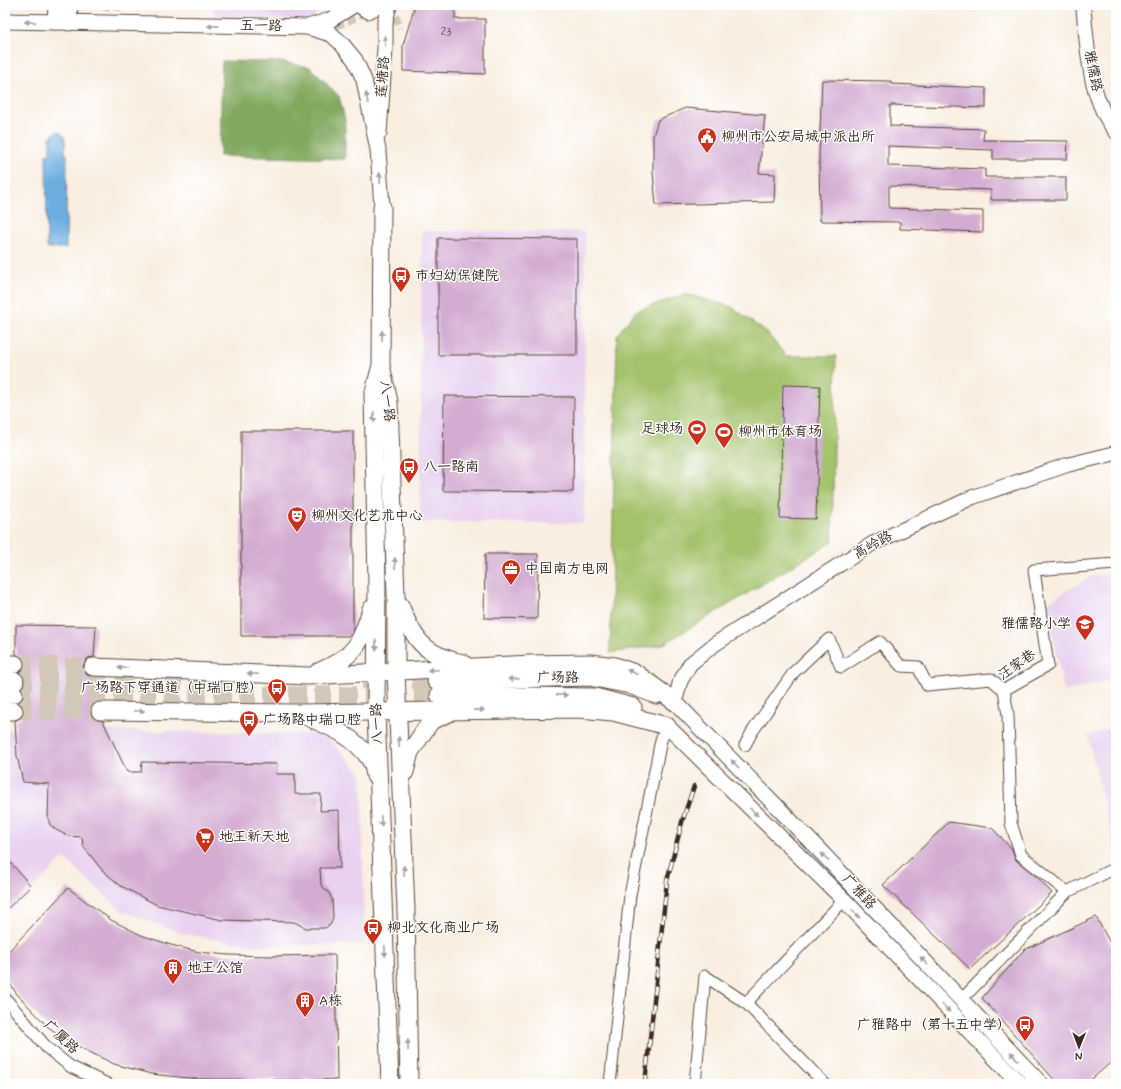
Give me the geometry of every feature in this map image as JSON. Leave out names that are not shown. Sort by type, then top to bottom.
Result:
[{"type":"main road","points":[[56,5],[62,22]]},
{"type":"main road","points":[[62,22],[70,5]]},
{"type":"main road","points":[[308,27],[330,20],[354,5]]},
{"type":"main road","name":"莲塘路","points":[[378,150],[385,49],[385,22],[389,5]]},
{"type":"main road","name":"五一路","points":[[5,21],[308,27],[331,34],[341,42],[355,60],[364,80],[378,150],[382,207]]},
{"type":"main road","name":"八一路","points":[[382,207],[381,365],[389,402],[396,595],[396,672],[406,910],[409,1084]]},
{"type":"main road","name":"八一路","points":[[381,365],[373,396],[377,583],[376,712],[390,1084]]},
{"type":"main road","points":[[308,676],[336,665],[355,649],[366,627],[377,583]]},
{"type":"main road","points":[[396,595],[409,629],[427,648],[437,656],[447,660],[485,667]]},
{"type":"main road","points":[[93,667],[308,676],[561,663],[591,663],[615,666],[637,674],[675,702]]},
{"type":"main road","name":"广场路","points":[[667,726],[651,713],[614,700],[595,697],[438,688],[589,678],[630,685],[675,702]]},
{"type":"main road","name":"广雅路","points":[[675,702],[821,852],[1040,1084]]},
{"type":"main road","points":[[100,711],[297,713],[579,709],[613,712],[667,726]]},
{"type":"main road","points":[[401,792],[410,752],[431,721],[455,711]]},
{"type":"main road","points":[[297,713],[342,733],[356,744],[372,762],[380,796]]},
{"type":"main road","name":"广雅路","points":[[667,726],[844,900],[1020,1084]]},
{"type":"street","points":[[358,5],[361,10],[368,13],[384,5]]},
{"type":"street","name":"雅儒路","points":[[1083,5],[1090,71],[1105,119],[1116,132]]},
{"type":"street","name":"高岭路","points":[[675,702],[680,682],[690,664],[716,644],[872,544],[973,497],[1066,465],[1116,453]]},
{"type":"street","name":"汪家巷","points":[[1067,892],[1021,855],[1012,823],[1008,715],[1004,690],[1048,665],[1034,570],[1116,564]]},
{"type":"street","points":[[745,745],[752,732],[794,672],[829,639],[841,666],[880,642],[901,666],[918,667],[927,685],[991,679],[1004,690]]},
{"type":"street","points":[[610,1084],[630,895],[660,748],[667,726]]},
{"type":"street","points":[[961,1000],[1029,933],[1067,892],[1109,871]]},
{"type":"street","points":[[746,1003],[844,900]]},
{"type":"street","points":[[695,1084],[705,976],[746,1003],[825,1084]]},
{"type":"street","name":"广厦路","points":[[5,998],[47,1048],[70,1067],[107,1084]]},
{"type":"shaded area","points":[[213,5],[324,5],[311,20],[213,17]]},
{"type":"shaded area","points":[[422,231],[585,232],[584,523],[420,522]]},
{"type":"shaded area","name":"雅儒路小学","points":[[1116,573],[1116,679],[1064,691],[1046,603],[1092,576]]},
{"type":"shaded area","points":[[1116,727],[1116,856],[1088,736]]},
{"type":"shaded area","points":[[5,729],[324,734],[362,774],[364,944],[257,946],[183,934],[122,911],[64,858],[5,915]]},
{"type":"green space","points":[[222,61],[281,62],[310,67],[339,96],[345,120],[345,159],[220,156]]},
{"type":"green space","name":"柳州市体育场","points":[[685,294],[732,307],[767,333],[786,356],[836,356],[832,542],[662,645],[610,653],[617,335],[636,311]]},
{"type":"water","points":[[57,131],[61,132],[64,137],[65,154],[67,154],[66,248],[47,248],[46,154],[50,154],[50,137]]},
{"type":"building","points":[[415,5],[455,5],[455,19],[485,19],[485,74],[403,71],[403,45]]},
{"type":"building","points":[[822,80],[891,81],[891,84],[986,88],[986,108],[890,105],[890,126],[984,129],[983,140],[1068,141],[1067,159],[993,159],[993,150],[888,146],[888,166],[985,169],[985,177],[1066,177],[1066,200],[991,200],[991,190],[889,186],[889,208],[983,211],[983,232],[900,229],[900,222],[820,221],[819,157]]},
{"type":"building","name":"柳州市公安局城中派出所","points":[[685,108],[765,115],[759,173],[775,174],[774,202],[656,205],[653,173],[653,136],[658,120]]},
{"type":"building","points":[[438,238],[577,239],[577,355],[438,355]]},
{"type":"building","points":[[783,385],[820,386],[816,519],[780,518]]},
{"type":"building","points":[[444,396],[574,397],[573,492],[443,491]]},
{"type":"building","name":"柳州文化艺术中心","points":[[241,431],[353,431],[353,631],[351,636],[241,636]]},
{"type":"building","name":"中国南方电网","points":[[485,554],[538,554],[537,619],[484,618]]},
{"type":"building","points":[[16,625],[96,626],[94,657],[88,658],[83,666],[87,675],[94,677],[98,702],[92,706],[90,711],[95,719],[103,721],[127,772],[141,772],[142,762],[277,764],[276,774],[295,774],[295,794],[321,794],[320,811],[339,810],[340,868],[320,868],[321,885],[329,893],[332,899],[333,917],[331,924],[325,928],[306,928],[294,922],[222,920],[157,905],[121,886],[102,870],[83,846],[82,837],[68,836],[50,825],[48,817],[49,784],[23,782],[17,756],[15,721],[22,716],[24,711],[19,702],[24,694],[22,688],[25,682],[24,677],[20,673],[25,664],[23,659],[16,654]]},
{"type":"building","points":[[949,822],[992,828],[1012,849],[1016,860],[1037,877],[1052,893],[970,969],[883,885]]},
{"type":"building","points":[[5,856],[31,886],[5,911]]},
{"type":"building","name":"地王公馆","points":[[68,888],[111,920],[141,935],[171,945],[199,952],[228,955],[335,955],[337,1080],[198,1079],[151,1074],[114,1064],[75,1045],[48,1027],[17,994],[5,977],[5,955]]},
{"type":"building","points":[[1096,917],[1116,954],[1116,1058],[1086,1084],[1058,1084],[982,998],[1024,950]]},
{"type":"tunnel","points":[[66,5],[124,7]]},
{"type":"tunnel","points":[[391,5],[400,28]]},
{"type":"tunnel","points":[[325,30],[352,19],[368,9]]},
{"type":"tunnel","points":[[15,664],[93,667]]},
{"type":"tunnel","points":[[15,681],[246,681]]},
{"type":"tunnel","points":[[362,681],[436,681]]},
{"type":"tunnel","points":[[14,694],[439,695]]},
{"type":"tunnel","points":[[14,711],[100,711]]},
{"type":"railway","points":[[645,1084],[667,881],[682,822],[694,786]]},
{"type":"place","name":"柳州市公安局城中派出所","points":[[707,154]]},
{"type":"place","name":"市妇幼保健院","points":[[401,293]]},
{"type":"place","name":"足球场","points":[[697,446]]},
{"type":"place","name":"柳州市体育场","points":[[724,449]]},
{"type":"place","name":"八一路南","points":[[409,484]]},
{"type":"place","name":"柳州文化艺术中心","points":[[297,533]]},
{"type":"place","name":"中国南方电网","points":[[511,586]]},
{"type":"place","name":"雅儒路小学","points":[[1085,641]]},
{"type":"place","name":"广场路下穿通道（中瑞口腔）","points":[[277,705]]},
{"type":"place","name":"广场路中瑞口腔","points":[[249,737]]},
{"type":"place","name":"地王新天地","points":[[205,854]]},
{"type":"place","name":"柳北文化商业广场","points":[[373,945]]},
{"type":"place","name":"地王公馆","points":[[173,985]]},
{"type":"place","name":"A栋","points":[[305,1018]]},
{"type":"place","name":"广雅路中（第十五中学）","points":[[1025,1042]]}]
